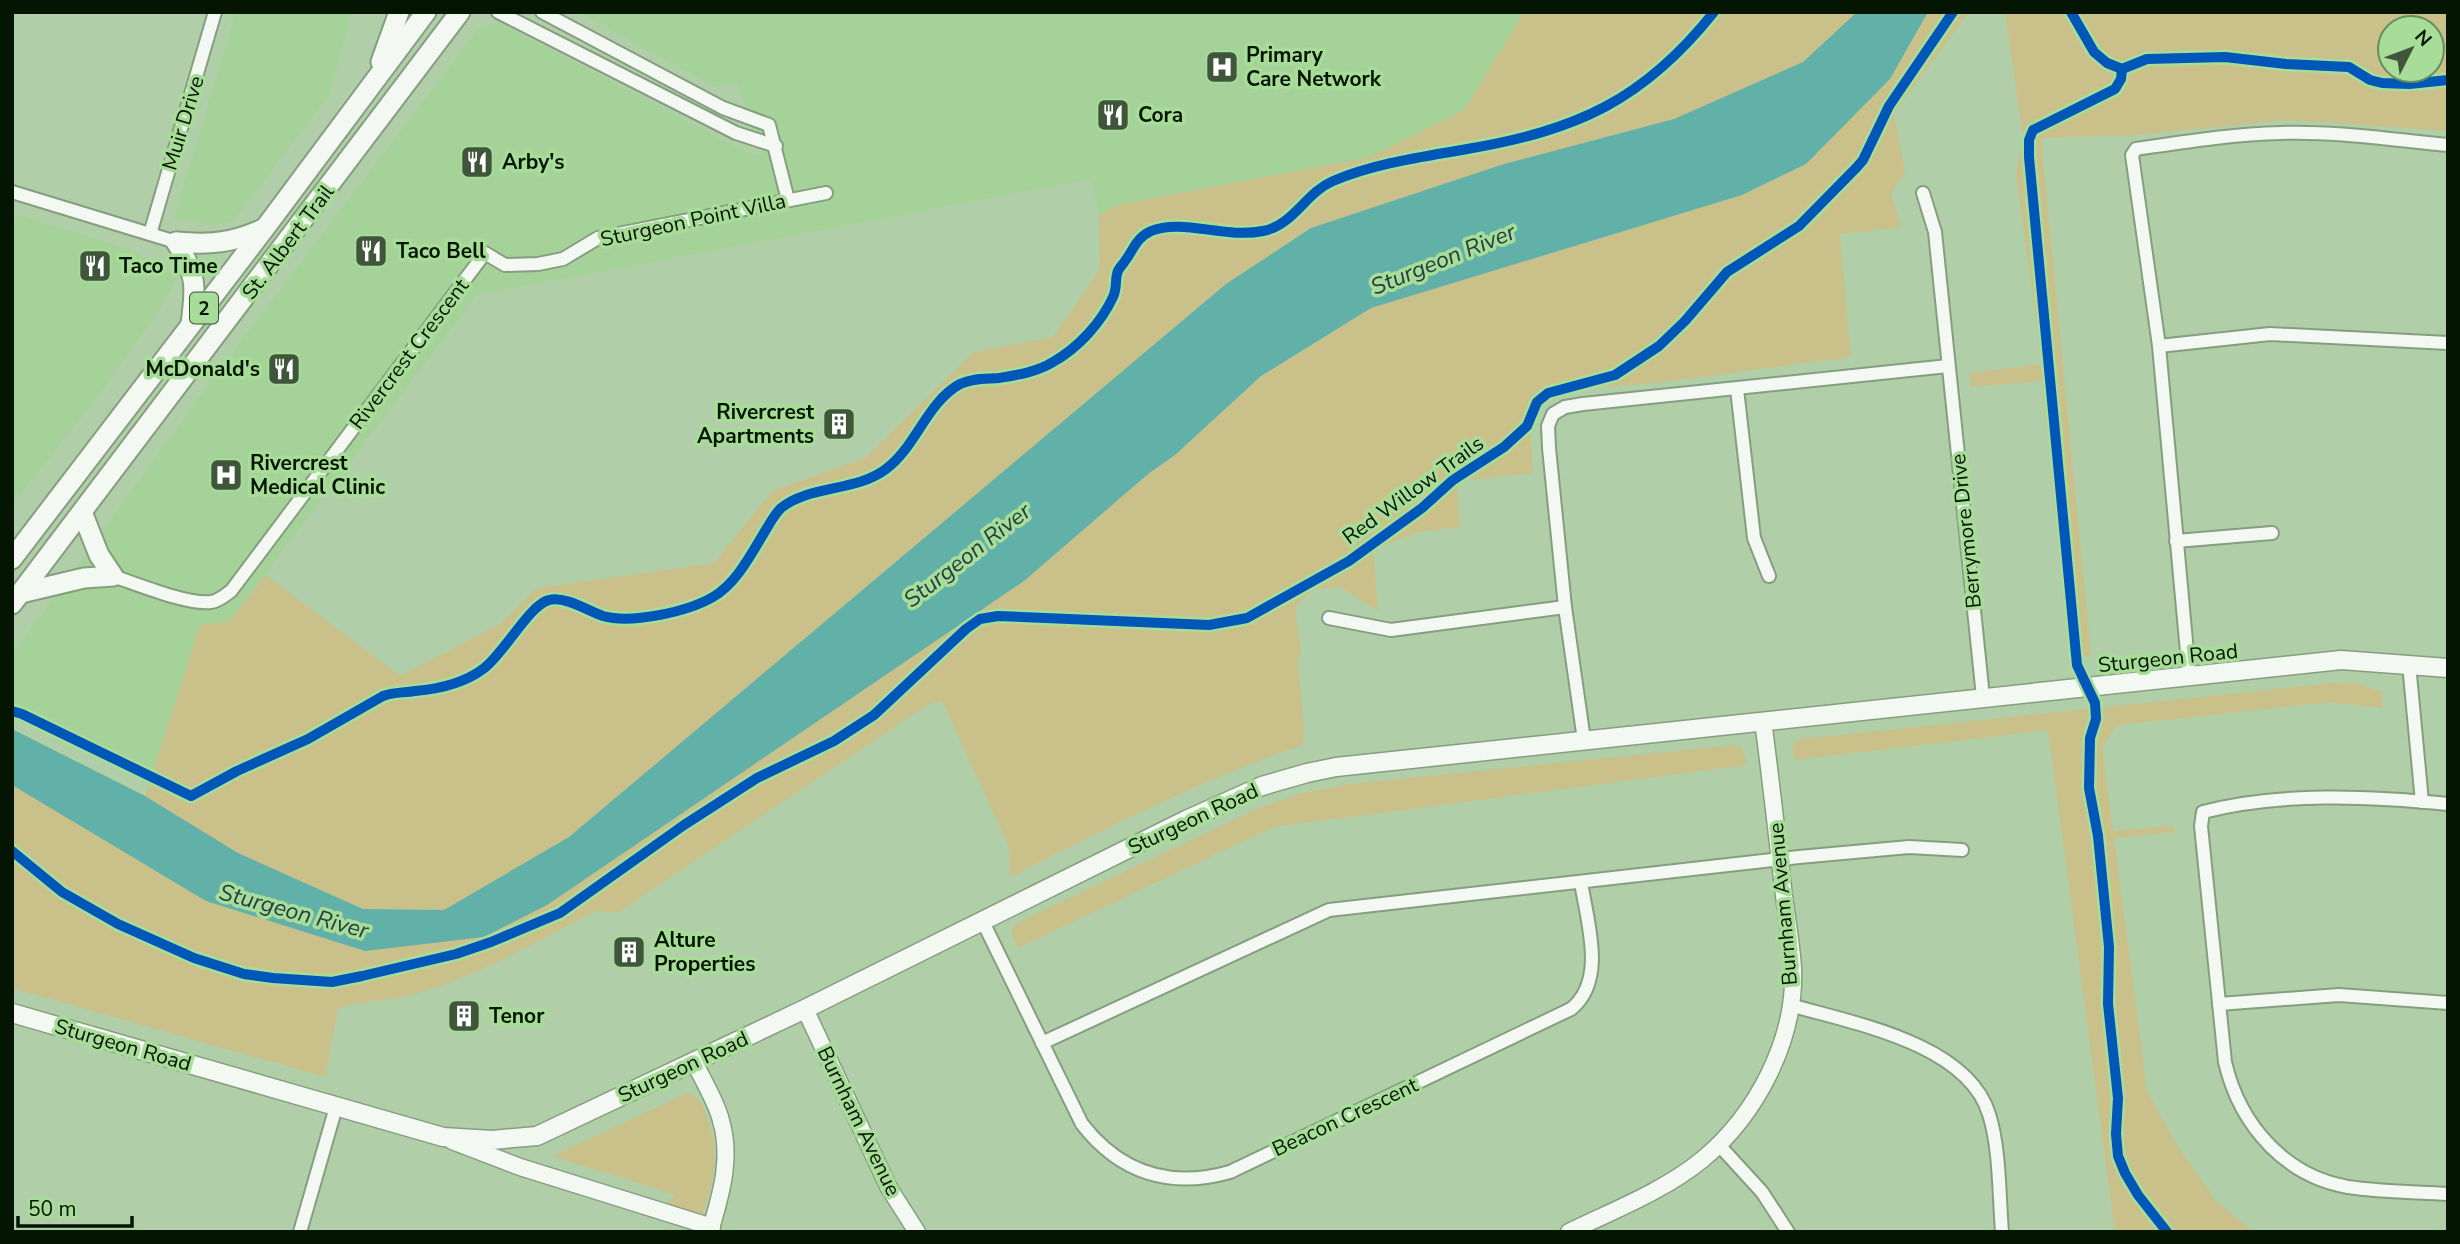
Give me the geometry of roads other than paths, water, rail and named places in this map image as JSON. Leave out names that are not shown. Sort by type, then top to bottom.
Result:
[{"type":"main road","points":[[375,80],[398,12]]},
{"type":"main road","name":"St. Albert Trail","points":[[12,559],[21,535],[191,325],[426,12]]},
{"type":"main road","name":"St. Albert Trail","points":[[16,599],[460,12]]},
{"type":"main road","points":[[176,242],[224,243],[240,240],[265,228]]},
{"type":"main road","points":[[176,242],[190,267],[195,289],[191,325]]},
{"type":"main road","points":[[16,599],[84,578],[113,576],[99,555],[82,512]]},
{"type":"main road","name":"Sturgeon Road","points":[[12,1013],[443,1137],[492,1140],[537,1136],[805,1009],[1186,820],[1273,783],[1336,767],[2189,674],[2341,660],[2448,668]]},
{"type":"street","name":"Muir Drive","points":[[150,234],[215,12]]},
{"type":"street","points":[[499,12],[736,133],[776,146]]},
{"type":"street","points":[[542,12],[723,108],[769,125],[788,200]]},
{"type":"street","points":[[626,78],[628,56]]},
{"type":"street","points":[[2189,674],[2159,346],[2132,155],[2136,149],[2225,137],[2282,133],[2337,134],[2448,145]]},
{"type":"street","points":[[12,192],[176,242]]},
{"type":"street","name":"Sturgeon Point Villa","points":[[485,253],[505,265],[538,264],[563,259],[598,238],[825,193]]},
{"type":"street","name":"Berrymore Drive","points":[[1923,193],[1935,232],[1983,697]]},
{"type":"street","name":"Rivercrest Crescent","points":[[113,576],[201,602],[219,600],[231,591],[485,253]]},
{"type":"street","points":[[2159,346],[2270,334],[2448,343]]},
{"type":"street","points":[[1584,740],[1565,607],[1549,447],[1548,426],[1552,414],[1565,407],[1583,404],[1948,366]]},
{"type":"street","points":[[1737,389],[1754,538],[1769,576]]},
{"type":"street","points":[[2176,541],[2272,533]]},
{"type":"street","points":[[1329,618],[1391,629],[1565,607]]},
{"type":"street","points":[[2409,664],[2422,802]]},
{"type":"street","name":"Burnham Avenue","points":[[1569,1232],[1666,1184],[1693,1167],[1719,1145],[1745,1114],[1766,1079],[1781,1042],[1790,1005],[1793,970],[1763,721]]},
{"type":"street","points":[[2448,804],[2309,799],[2235,803],[2203,812],[2202,840],[2225,1062],[2234,1095],[2251,1125],[2274,1151],[2303,1171],[2337,1184],[2355,1188],[2448,1194]]},
{"type":"street","points":[[1042,1043],[1329,910],[1780,859],[1909,847],[1962,849]]},
{"type":"street","name":"Beacon Crescent","points":[[982,920],[1082,1124],[1102,1147],[1135,1168],[1157,1176],[1187,1179],[1216,1176],[1242,1166],[1579,1003],[1589,986],[1592,966],[1581,882]]},
{"type":"street","points":[[2218,1004],[2323,995],[2448,1003]]},
{"type":"street","points":[[1790,1005],[1926,1049],[1948,1061],[1968,1079],[1989,1114],[1996,1157],[2002,1232]]},
{"type":"street","name":"Burnham Avenue","points":[[805,1009],[890,1188],[917,1232]]},
{"type":"street","points":[[443,1137],[520,1167],[711,1229],[723,1185],[726,1145],[715,1104],[694,1062]]},
{"type":"street","points":[[300,1232],[336,1107]]},
{"type":"street","points":[[1719,1145],[1762,1192],[1788,1232]]},
{"type":"water","name":"Sturgeon River","points":[[1857,12],[1928,12],[1890,79],[1806,164],[1742,195],[1371,308],[1261,376],[1175,455],[1148,474],[1024,581],[547,905],[484,937],[365,951],[206,901],[12,785],[12,729],[145,796],[238,853],[363,909],[444,910],[569,837],[1226,284],[1311,228],[1504,164],[1674,119],[1803,62]]},
{"type":"place","name":"Primary Care Network","points":[[1222,67]]},
{"type":"place","name":"Cora","points":[[1113,115]]},
{"type":"place","name":"Arby's","points":[[477,162]]},
{"type":"place","name":"Taco Bell","points":[[371,251]]},
{"type":"place","name":"Taco Time","points":[[95,266]]},
{"type":"place","name":"McDonald's","points":[[284,369]]},
{"type":"place","name":"Rivercrest Apartments","points":[[839,424]]},
{"type":"place","name":"Rivercrest Medical Clinic","points":[[226,475]]},
{"type":"place","name":"Alture Properties","points":[[629,952]]},
{"type":"place","name":"Tenor","points":[[464,1016]]}]
